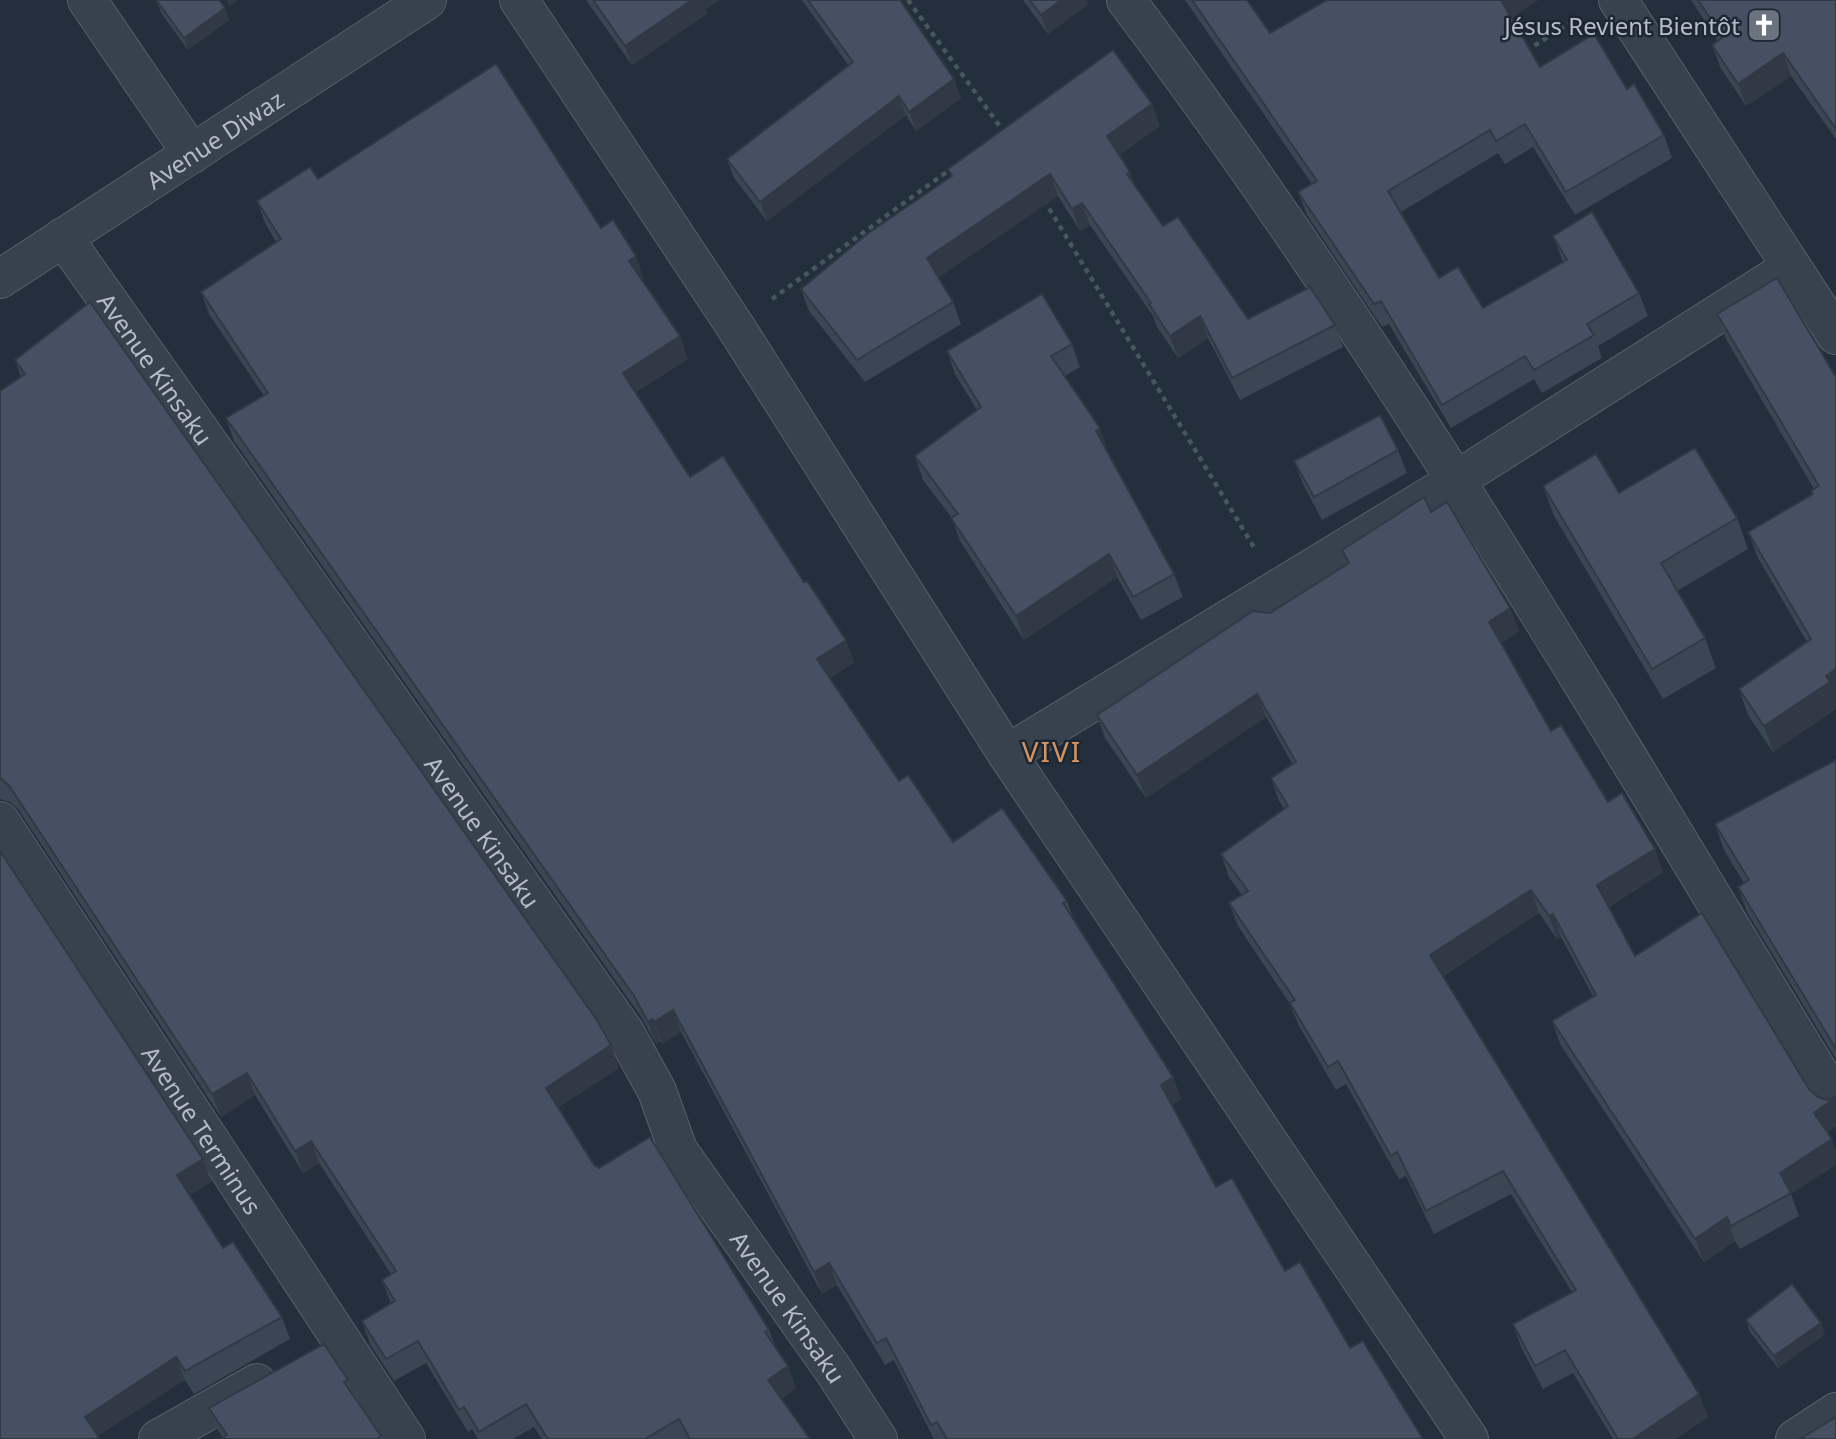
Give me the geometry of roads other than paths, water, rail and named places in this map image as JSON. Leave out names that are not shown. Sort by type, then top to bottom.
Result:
[{"type":"street","points":[[87,0],[191,154]]},
{"type":"street","name":"Avenue Diwaz","points":[[0,279],[427,0]]},
{"type":"street","points":[[519,0],[735,326],[1007,754],[1469,1439]]},
{"type":"street","points":[[1126,0],[1279,212],[1458,479],[1836,1101]]},
{"type":"street","points":[[1618,0],[1836,335]]},
{"type":"street","name":"Avenue Kinsaku","points":[[63,237],[625,1031],[657,1091],[678,1150],[834,1371],[877,1439]]},
{"type":"street","points":[[1007,754],[1458,479],[1790,268]]},
{"type":"street","name":"Avenue Terminus","points":[[0,821],[406,1439]]},
{"type":"street","points":[[158,1439],[338,1338]]},
{"type":"street","points":[[1795,1439],[1836,1412]]},
{"type":"place","name":"Jésus Revient Bientôt","points":[[1764,25]]},
{"type":"district","name":"VIVI","points":[[1052,751]]}]
